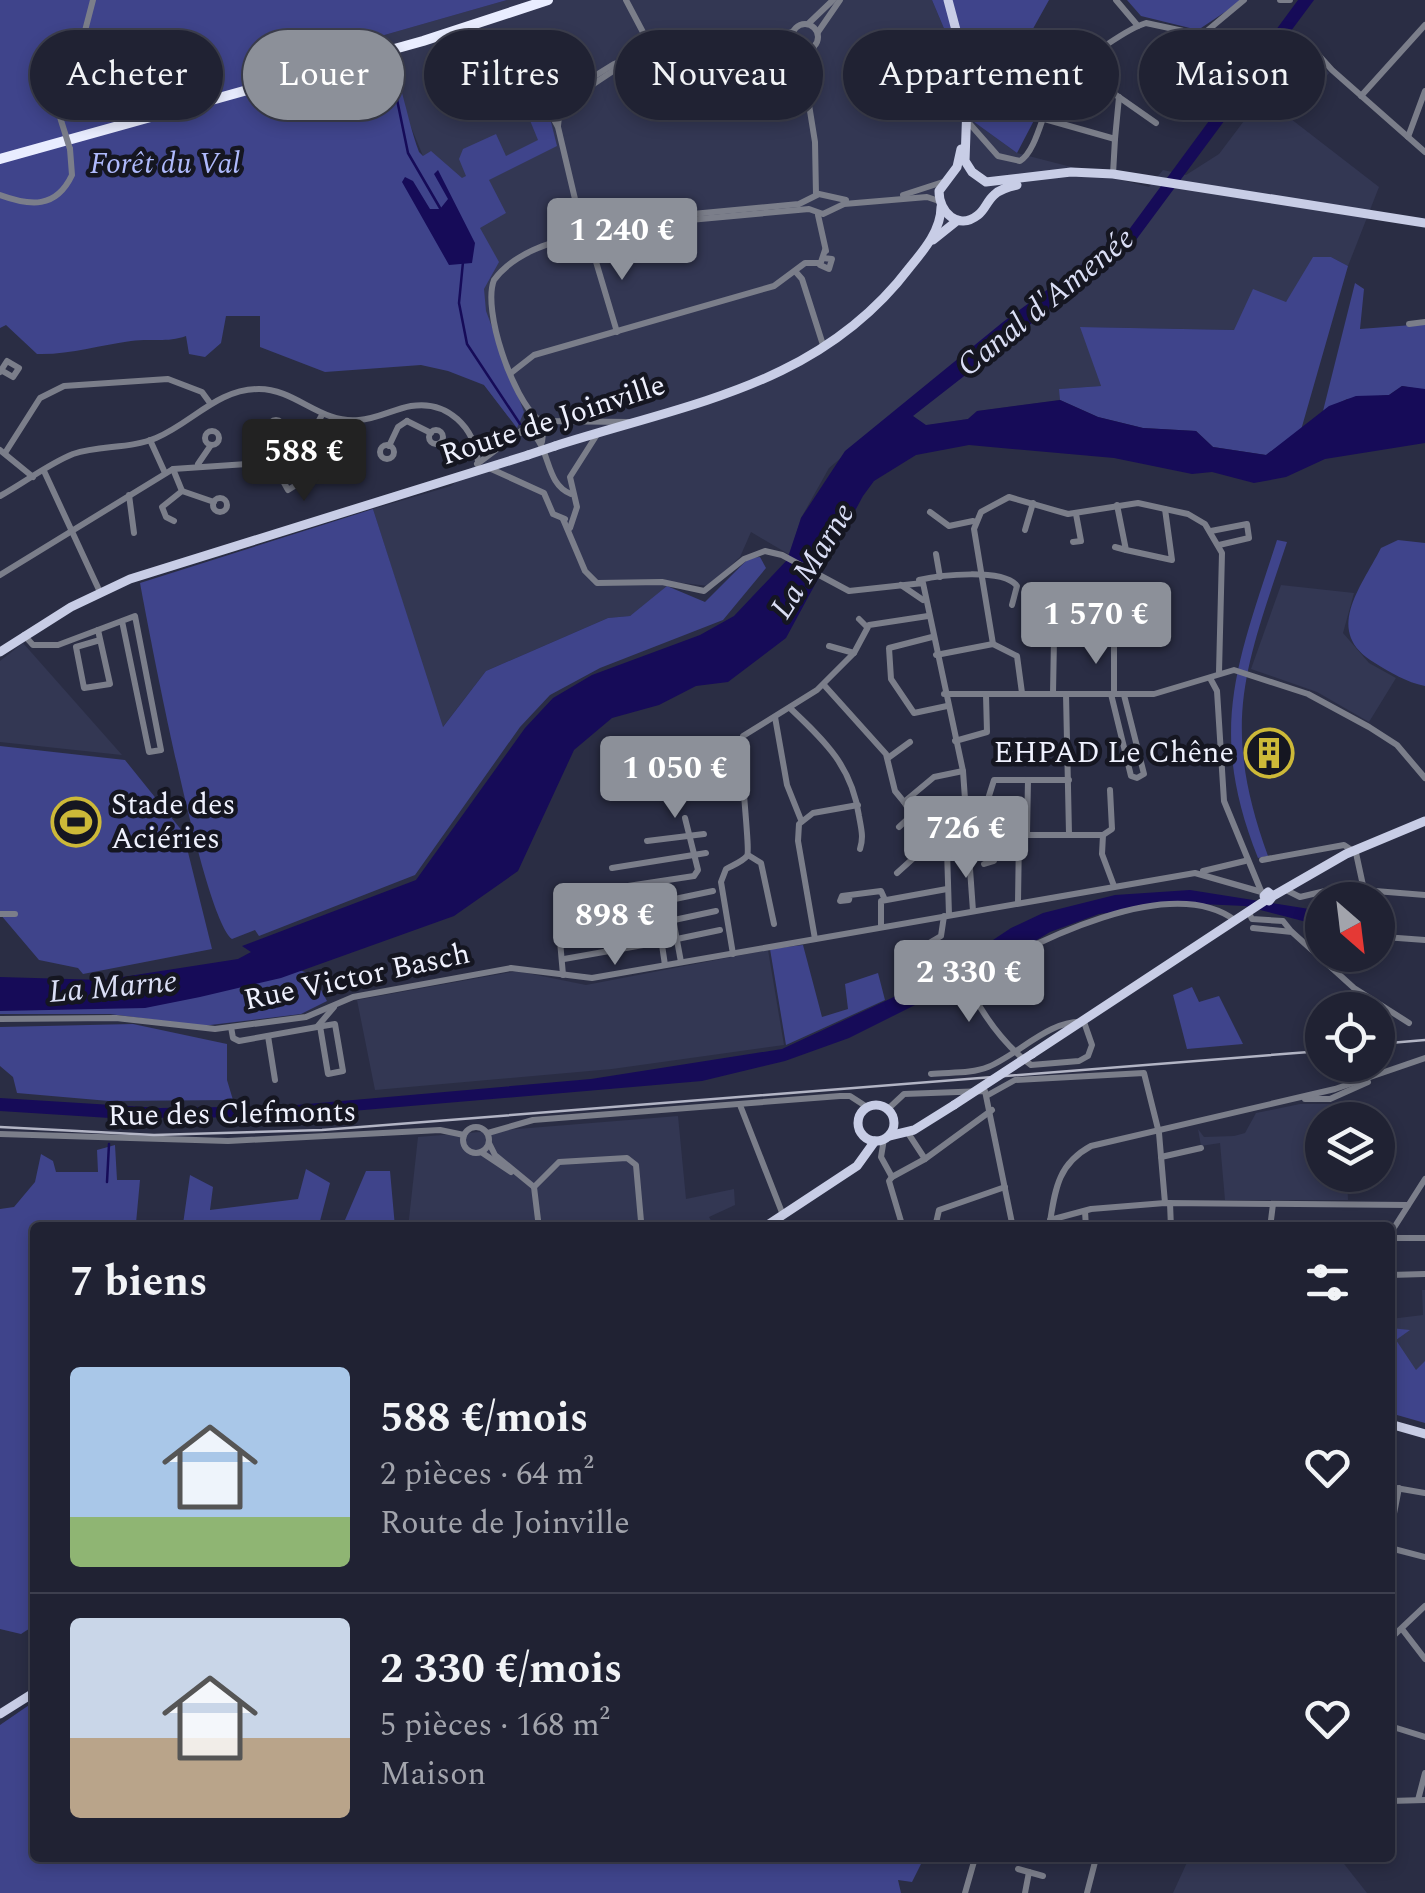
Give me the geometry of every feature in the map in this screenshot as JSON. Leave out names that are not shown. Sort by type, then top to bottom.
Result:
[{"type":"highway","points":[[0,157],[462,25],[536,0]]},
{"type":"highway","points":[[0,157],[422,41],[548,0]]},
{"type":"main road","points":[[947,0],[966,61],[966,153],[972,172],[983,180],[1002,183],[1083,172],[1113,174],[1425,224]]},
{"type":"main road","points":[[924,249],[939,223],[943,182],[960,158],[966,94],[960,48],[947,0]]},
{"type":"main road","points":[[953,173],[972,172]]},
{"type":"main road","points":[[924,249],[958,220],[976,217],[987,203],[1010,187],[1083,172]]},
{"type":"main road","points":[[983,180],[987,203]]},
{"type":"main road","points":[[940,204],[958,220]]},
{"type":"main road","name":"Route de Joinville","points":[[2,647],[100,592],[479,467],[771,377],[838,340],[876,308],[924,249]]},
{"type":"main road","points":[[863,1135],[883,1138],[919,1127],[1232,925],[1266,897],[1288,890],[1355,850],[1425,822]]},
{"type":"main road","points":[[852,1170],[862,1150],[863,1135],[858,1122],[867,1107],[888,1109],[894,1124]]},
{"type":"main road","points":[[894,1124],[919,1127]]},
{"type":"main road","points":[[772,1222],[852,1170],[894,1124]]},
{"type":"main road","points":[[1395,1425],[1425,1434]]},
{"type":"main road","points":[[0,1714],[30,1695]]},
{"type":"street","points":[[0,196],[28,205],[53,198],[72,176],[70,149],[59,114],[59,92],[80,50],[93,0]]},
{"type":"street","points":[[626,0],[642,30]]},
{"type":"street","points":[[796,30],[836,0]]},
{"type":"street","points":[[819,30],[836,0]]},
{"type":"street","points":[[1116,0],[1138,26]]},
{"type":"street","points":[[1119,39],[1138,26],[1156,24],[1202,36],[1244,0]]},
{"type":"street","points":[[1280,0],[1290,0]]},
{"type":"street","points":[[808,24],[815,30]]},
{"type":"street","points":[[1361,96],[1425,24]]},
{"type":"street","points":[[1325,60],[1425,152]]},
{"type":"street","points":[[1408,137],[1425,92]]},
{"type":"street","points":[[1119,97],[1156,124]]},
{"type":"street","points":[[554,120],[617,332]]},
{"type":"street","points":[[558,128],[559,120]]},
{"type":"street","points":[[812,120],[816,142]]},
{"type":"street","points":[[510,373],[534,356],[774,286],[805,263],[824,257],[814,120]]},
{"type":"street","points":[[969,123],[984,144],[1007,161],[1024,159],[1033,147],[1040,120]]},
{"type":"street","points":[[1048,120],[1115,139]]},
{"type":"street","points":[[1113,174],[1117,120]]},
{"type":"street","points":[[966,153],[984,144]]},
{"type":"street","points":[[550,504],[556,485],[542,442],[510,373],[490,306],[492,285],[506,266],[586,226],[906,194],[943,182]]},
{"type":"street","points":[[821,204],[927,197],[940,204]]},
{"type":"street","points":[[795,270],[825,350]]},
{"type":"street","points":[[1409,324],[1425,322]]},
{"type":"street","points":[[821,332],[838,340]]},
{"type":"street","points":[[34,477],[2,452],[40,398],[64,386],[168,380],[202,392],[210,404]]},
{"type":"street","points":[[0,496],[75,454],[150,440],[210,404],[250,390],[272,390],[322,415],[358,420],[426,405],[459,420],[475,442],[493,452]]},
{"type":"street","points":[[404,408],[407,421]]},
{"type":"street","points":[[291,477],[322,415]]},
{"type":"street","points":[[283,424],[294,420],[314,428],[335,449],[338,461]]},
{"type":"street","points":[[407,421],[431,432]]},
{"type":"street","points":[[389,446],[398,427],[407,421]]},
{"type":"street","points":[[479,467],[500,446],[535,427],[629,422]]},
{"type":"street","points":[[568,494],[573,471],[599,432]]},
{"type":"street","points":[[150,440],[182,490],[214,502]]},
{"type":"street","points":[[475,442],[500,446]]},
{"type":"street","points":[[475,442],[479,467]]},
{"type":"street","points":[[197,465],[211,445]]},
{"type":"street","points":[[0,575],[169,471],[197,465],[247,464]]},
{"type":"street","points":[[479,467],[539,490],[553,514],[567,518]]},
{"type":"street","points":[[44,471],[100,592]]},
{"type":"street","points":[[556,485],[577,507],[567,518]]},
{"type":"street","points":[[174,521],[166,517],[162,507],[182,490]]},
{"type":"street","points":[[554,496],[568,494]]},
{"type":"street","points":[[129,495],[134,532]]},
{"type":"street","points":[[930,512],[950,526],[974,520],[997,500],[1014,497],[1076,514],[1138,503],[1188,514],[1211,531],[1219,546],[1222,671]]},
{"type":"street","points":[[1025,530],[1032,503]]},
{"type":"street","points":[[1117,505],[1126,550]]},
{"type":"street","points":[[1115,548],[1172,560],[1165,509]]},
{"type":"street","points":[[1074,542],[1081,541],[1076,514]]},
{"type":"street","points":[[567,518],[587,574],[606,586],[658,582],[704,592],[756,552],[770,551],[853,591],[900,584],[919,586],[940,577],[982,576],[1015,581],[1012,605]]},
{"type":"street","points":[[974,520],[994,644]]},
{"type":"street","points":[[1211,531],[1246,524],[1249,538],[1219,546]]},
{"type":"street","points":[[936,554],[940,577]]},
{"type":"street","points":[[919,586],[963,771],[974,910]]},
{"type":"street","points":[[24,635],[33,645],[51,646],[134,616],[162,750],[150,752],[122,621]]},
{"type":"street","points":[[859,620],[868,627],[928,616]]},
{"type":"street","points":[[1114,626],[1113,694],[1131,776],[1137,778],[1144,774],[1124,695]]},
{"type":"street","points":[[748,854],[740,787],[743,736],[791,709],[824,684],[854,653],[868,627]]},
{"type":"street","points":[[98,629],[110,684],[84,688],[76,646],[100,640]]},
{"type":"street","points":[[932,637],[889,648],[891,679],[914,713],[947,706]]},
{"type":"street","points":[[1053,693],[1054,639],[1114,640]]},
{"type":"street","points":[[936,654],[994,644],[1017,656],[1022,693]]},
{"type":"street","points":[[830,646],[854,653]]},
{"type":"street","points":[[944,694],[1166,692],[1222,671],[1308,694],[1358,720],[1388,737],[1425,778]]},
{"type":"street","points":[[1210,677],[1216,691],[1224,801],[1246,861],[1266,897]]},
{"type":"street","points":[[824,684],[860,721],[888,758],[896,791],[917,811],[899,826]]},
{"type":"street","points":[[956,741],[987,732],[986,694]]},
{"type":"street","points":[[1066,694],[1069,834]]},
{"type":"street","points":[[791,709],[842,761],[858,805],[863,840],[860,848]]},
{"type":"street","points":[[775,717],[788,785],[802,820],[798,841],[816,938]]},
{"type":"street","points":[[888,758],[910,742]]},
{"type":"street","points":[[904,802],[934,777],[963,771]]},
{"type":"street","points":[[983,801],[988,800],[994,780],[1069,780]]},
{"type":"street","points":[[1018,902],[1028,780]]},
{"type":"street","points":[[714,782],[740,787]]},
{"type":"street","points":[[984,864],[994,861],[997,835],[1103,835],[1112,829],[1110,790]]},
{"type":"street","points":[[802,820],[814,813],[858,805]]},
{"type":"street","points":[[582,893],[666,882],[697,873],[685,818]]},
{"type":"street","points":[[647,841],[704,834]]},
{"type":"street","points":[[1103,835],[1102,854],[1114,886]]},
{"type":"street","points":[[1262,860],[1344,845],[1355,850],[1362,882]]},
{"type":"street","points":[[897,872],[918,854],[958,848]]},
{"type":"street","points":[[902,959],[941,936],[946,915],[947,850]]},
{"type":"street","points":[[612,868],[706,853]]},
{"type":"street","points":[[748,854],[762,863],[774,924]]},
{"type":"street","points":[[734,954],[721,878],[748,854]]},
{"type":"street","name":"Rue Victor Basch","points":[[0,1019],[116,1018],[201,1029],[231,1027],[306,1016],[353,997],[512,968],[592,978],[1246,861]]},
{"type":"street","name":"Rue Victor Basch","points":[[1195,872],[1266,897]]},
{"type":"street","points":[[666,882],[681,962]]},
{"type":"street","points":[[654,884],[653,903],[664,965]]},
{"type":"street","points":[[881,927],[879,905],[885,900],[947,888]]},
{"type":"street","points":[[1288,890],[1305,897]]},
{"type":"street","points":[[670,900],[713,891]]},
{"type":"street","points":[[850,894],[882,891],[885,900]]},
{"type":"street","points":[[1395,892],[1425,894]]},
{"type":"street","points":[[611,912],[653,903]]},
{"type":"street","points":[[931,1074],[984,1068],[1018,1050],[1080,1021],[1092,1045],[1084,1059],[1034,1066],[1018,1050],[992,1028],[969,988],[971,981],[1058,931],[1108,915],[1196,908],[1232,925]]},
{"type":"street","points":[[674,920],[716,911]]},
{"type":"street","points":[[0,914],[15,914]]},
{"type":"street","points":[[1248,914],[1252,919],[1282,921],[1354,988],[1410,1023]]},
{"type":"street","points":[[558,918],[563,975]]},
{"type":"street","points":[[614,932],[656,922]]},
{"type":"street","points":[[1253,928],[1292,932]]},
{"type":"street","points":[[677,939],[720,930]]},
{"type":"street","points":[[1395,938],[1425,942]]},
{"type":"street","points":[[564,959],[660,942]]},
{"type":"street","points":[[231,1027],[236,1040],[268,1036],[319,1027],[335,1024],[343,1071],[328,1074],[319,1027],[334,1006]]},
{"type":"street","points":[[268,1036],[275,1080]]},
{"type":"street","points":[[1050,1222],[1055,1185],[1076,1155],[1099,1142],[1299,1097],[1425,1058]]},
{"type":"street","points":[[888,1109],[904,1094],[970,1088],[988,1095],[1016,1080],[1144,1072],[1158,1130],[1170,1222]]},
{"type":"street","points":[[988,1095],[1012,1222]]},
{"type":"street","points":[[538,1222],[534,1187],[480,1152],[467,1150],[464,1135],[476,1127],[488,1132],[532,1120],[850,1096],[867,1107]]},
{"type":"street","points":[[740,1105],[783,1214]]},
{"type":"street","points":[[901,1222],[889,1180],[992,1110]]},
{"type":"street","name":"Rue des Clefmonts","points":[[0,1134],[176,1141],[440,1130],[464,1135]]},
{"type":"street","points":[[488,1132],[489,1143],[517,1174]]},
{"type":"street","points":[[908,1133],[925,1159]]},
{"type":"street","points":[[883,1138],[881,1156],[892,1177]]},
{"type":"street","points":[[480,1152],[489,1143]]},
{"type":"street","points":[[1161,1157],[1201,1148]]},
{"type":"street","points":[[534,1187],[559,1162],[628,1158],[636,1165],[639,1222]]},
{"type":"street","points":[[1395,1227],[1425,1180]]},
{"type":"street","points":[[936,1222],[939,1210],[1005,1187]]},
{"type":"street","points":[[1055,1222],[1084,1211],[1168,1203],[1408,1205]]},
{"type":"street","points":[[1271,1222],[1273,1204]]},
{"type":"street","points":[[1084,1211],[1085,1222]]},
{"type":"street","points":[[1395,1236],[1425,1238]]},
{"type":"street","points":[[1395,1275],[1425,1274]]},
{"type":"street","points":[[1395,1488],[1425,1493]]},
{"type":"street","points":[[1395,1549],[1425,1558]]},
{"type":"street","points":[[1395,1631],[1425,1606]]},
{"type":"street","points":[[1395,1633],[1425,1659]]},
{"type":"street","points":[[1395,1728],[1425,1737]]},
{"type":"street","points":[[1395,1800],[1422,1800],[1425,1773]]},
{"type":"street","points":[[965,1893],[974,1862]]},
{"type":"street","points":[[1087,1893],[1095,1862]]},
{"type":"street","points":[[1018,1869],[1043,1876]]},
{"type":"street","points":[[1024,1893],[1030,1872]]},
{"type":"shaded area","points":[[507,0],[932,0],[945,30],[843,30],[843,120],[971,120],[1017,153],[1149,187],[1163,170],[1186,175],[1219,154],[1245,120],[1292,120],[1379,187],[1348,266],[1331,257],[1286,302],[1234,330],[1081,327],[1101,386],[1060,389],[1060,400],[978,411],[968,419],[923,426],[903,406],[829,468],[801,518],[790,555],[751,532],[740,557],[709,586],[674,582],[630,616],[608,618],[486,671],[442,728],[373,509],[451,486],[517,428],[484,385],[423,156],[404,110],[402,30]]},
{"type":"shaded area","points":[[1281,585],[1354,593],[1343,633],[1369,663],[1396,678],[1369,722],[1317,692],[1251,669]]},
{"type":"shaded area","points":[[23,643],[122,755],[0,742],[0,661]]},
{"type":"shaded area","points":[[768,950],[784,1045],[612,1069],[375,1090],[357,1000],[517,971],[586,985]]},
{"type":"shaded area","points":[[1305,1104],[1305,1192],[1348,1192],[1348,1200],[1225,1200],[1220,1143],[1201,1146],[1198,1129],[1204,1137],[1245,1133],[1256,1113]]},
{"type":"shaded area","points":[[678,1116],[686,1199],[734,1189],[735,1205],[709,1217],[712,1222],[409,1222],[418,1137]]},
{"type":"shaded area","points":[[1425,1290],[1425,1422],[1395,1414],[1395,1318],[1423,1315]]},
{"type":"shaded area","points":[[1187,1862],[1343,1862],[1367,1893],[1173,1893]]},
{"type":"green space","name":"Forêt du Val","points":[[0,0],[507,0],[402,30],[243,30],[243,120],[404,120],[404,101],[419,152],[423,156],[431,151],[462,178],[466,176],[459,159],[463,149],[496,134],[506,156],[538,140],[530,120],[551,122],[557,146],[489,180],[506,213],[480,228],[499,262],[484,289],[486,311],[524,412],[517,428],[484,385],[448,371],[421,365],[325,372],[260,347],[260,316],[226,316],[221,343],[205,357],[189,354],[186,336],[37,354],[6,325],[0,328]]},
{"type":"green space","points":[[932,0],[1049,0],[1032,30],[945,30]]},
{"type":"green space","points":[[1127,0],[1243,0],[1198,30],[1141,16]]},
{"type":"green space","points":[[971,120],[1034,120],[1017,153]]},
{"type":"green space","points":[[1313,257],[1331,257],[1348,266],[1301,430],[1266,455],[1213,447],[1196,431],[1143,428],[1098,417],[1060,400],[1059,389],[1101,386],[1080,327],[1234,330],[1253,289],[1286,302]]},
{"type":"green space","points":[[1355,283],[1364,289],[1360,329],[1425,324],[1425,390],[1402,386],[1389,395],[1347,399],[1323,411]]},
{"type":"green space","points":[[373,509],[443,727],[486,671],[608,618],[630,616],[667,586],[705,602],[749,558],[760,557],[766,568],[723,620],[600,668],[550,695],[520,727],[415,875],[259,936],[255,930],[232,939],[220,920],[193,831],[140,583]]},
{"type":"green space","points":[[1277,540],[1287,542],[1250,662],[1244,697],[1245,769],[1268,856],[1258,858],[1234,772],[1233,698],[1250,624]]},
{"type":"green space","points":[[1398,540],[1425,543],[1425,686],[1375,663],[1359,651],[1351,638],[1349,624],[1356,594],[1381,548]]},
{"type":"green space","points":[[0,746],[125,760],[183,832],[212,949],[83,974],[78,968],[39,960],[0,914]]},
{"type":"green space","points":[[803,945],[822,1017],[848,1009],[845,984],[878,973],[885,1000],[786,1045],[770,949]]},
{"type":"green space","points":[[297,969],[313,975],[327,1001],[301,1014],[202,1026],[110,1014],[0,1014],[0,1004]]},
{"type":"green space","points":[[1192,987],[1199,1002],[1219,996],[1243,1044],[1187,1049],[1173,995]]},
{"type":"green space","points":[[133,1024],[227,1044],[227,1080],[233,1100],[109,1101],[17,1093],[13,1077],[0,1066],[0,1027]]},
{"type":"green space","points":[[115,1145],[117,1180],[140,1180],[136,1222],[30,1222],[30,1628],[21,1634],[0,1629],[0,1209],[14,1207],[35,1182],[41,1154],[53,1161],[56,1172],[98,1172],[97,1150]]},
{"type":"green space","points":[[306,1169],[330,1183],[320,1221],[324,1222],[183,1222],[190,1175],[213,1187],[210,1210],[298,1199]]},
{"type":"green space","points":[[366,1171],[390,1171],[395,1222],[344,1222]]},
{"type":"green space","points":[[1395,1328],[1410,1330],[1396,1340],[1416,1370],[1425,1361],[1425,1423],[1395,1414]]},
{"type":"green space","points":[[30,1704],[30,1862],[922,1862],[912,1882],[898,1880],[901,1893],[0,1893],[0,1725]]},
{"type":"water","name":"La Marne","points":[[1298,0],[1314,0],[1292,30],[1276,30]]},
{"type":"water","name":"La Marne","points":[[1210,120],[1225,120],[1133,244],[913,416],[926,425],[968,419],[977,411],[1060,400],[1098,417],[1143,428],[1196,431],[1213,447],[1266,455],[1329,406],[1356,396],[1389,395],[1402,386],[1425,389],[1425,443],[1325,459],[1286,477],[1254,483],[1212,472],[1192,474],[1114,458],[969,445],[916,455],[874,481],[863,496],[786,638],[728,682],[696,686],[659,705],[612,718],[574,750],[518,871],[454,916],[281,978],[200,997],[145,1008],[0,1011],[0,977],[103,980],[238,959],[251,952],[242,946],[416,880],[525,728],[553,698],[592,675],[700,635],[734,616],[787,560],[801,518],[845,451],[1003,322],[1128,231]]},
{"type":"water","points":[[438,170],[475,243],[472,263],[449,265],[402,182],[405,177],[413,181],[430,209],[440,209],[448,199],[434,174]]},
{"type":"water","points":[[1190,890],[1305,908],[1305,922],[1245,906],[1179,903],[1099,914],[1050,932],[997,964],[849,1038],[785,1061],[702,1081],[282,1117],[110,1118],[0,1111],[0,1098],[160,1108],[285,1106],[591,1079],[782,1049],[939,976],[1011,928],[1043,913],[1115,895]]},
{"type":"waterway","points":[[401,120],[408,153],[440,208]]},
{"type":"waterway","points":[[463,262],[459,303],[467,344],[520,424]]},
{"type":"waterway","points":[[107,1182],[109,1144]]},
{"type":"railway","points":[[1395,1043],[1425,1040]]},
{"type":"railway","points":[[0,1127],[154,1135],[322,1130],[1305,1052]]},
{"type":"place","name":"EHPAD Le Chêne","points":[[1269,753]]},
{"type":"place","name":"Stade des Aciéries","points":[[76,822]]},
{"type":"water label","name":"Canal d'Amenée","points":[[1046,302]]}]
